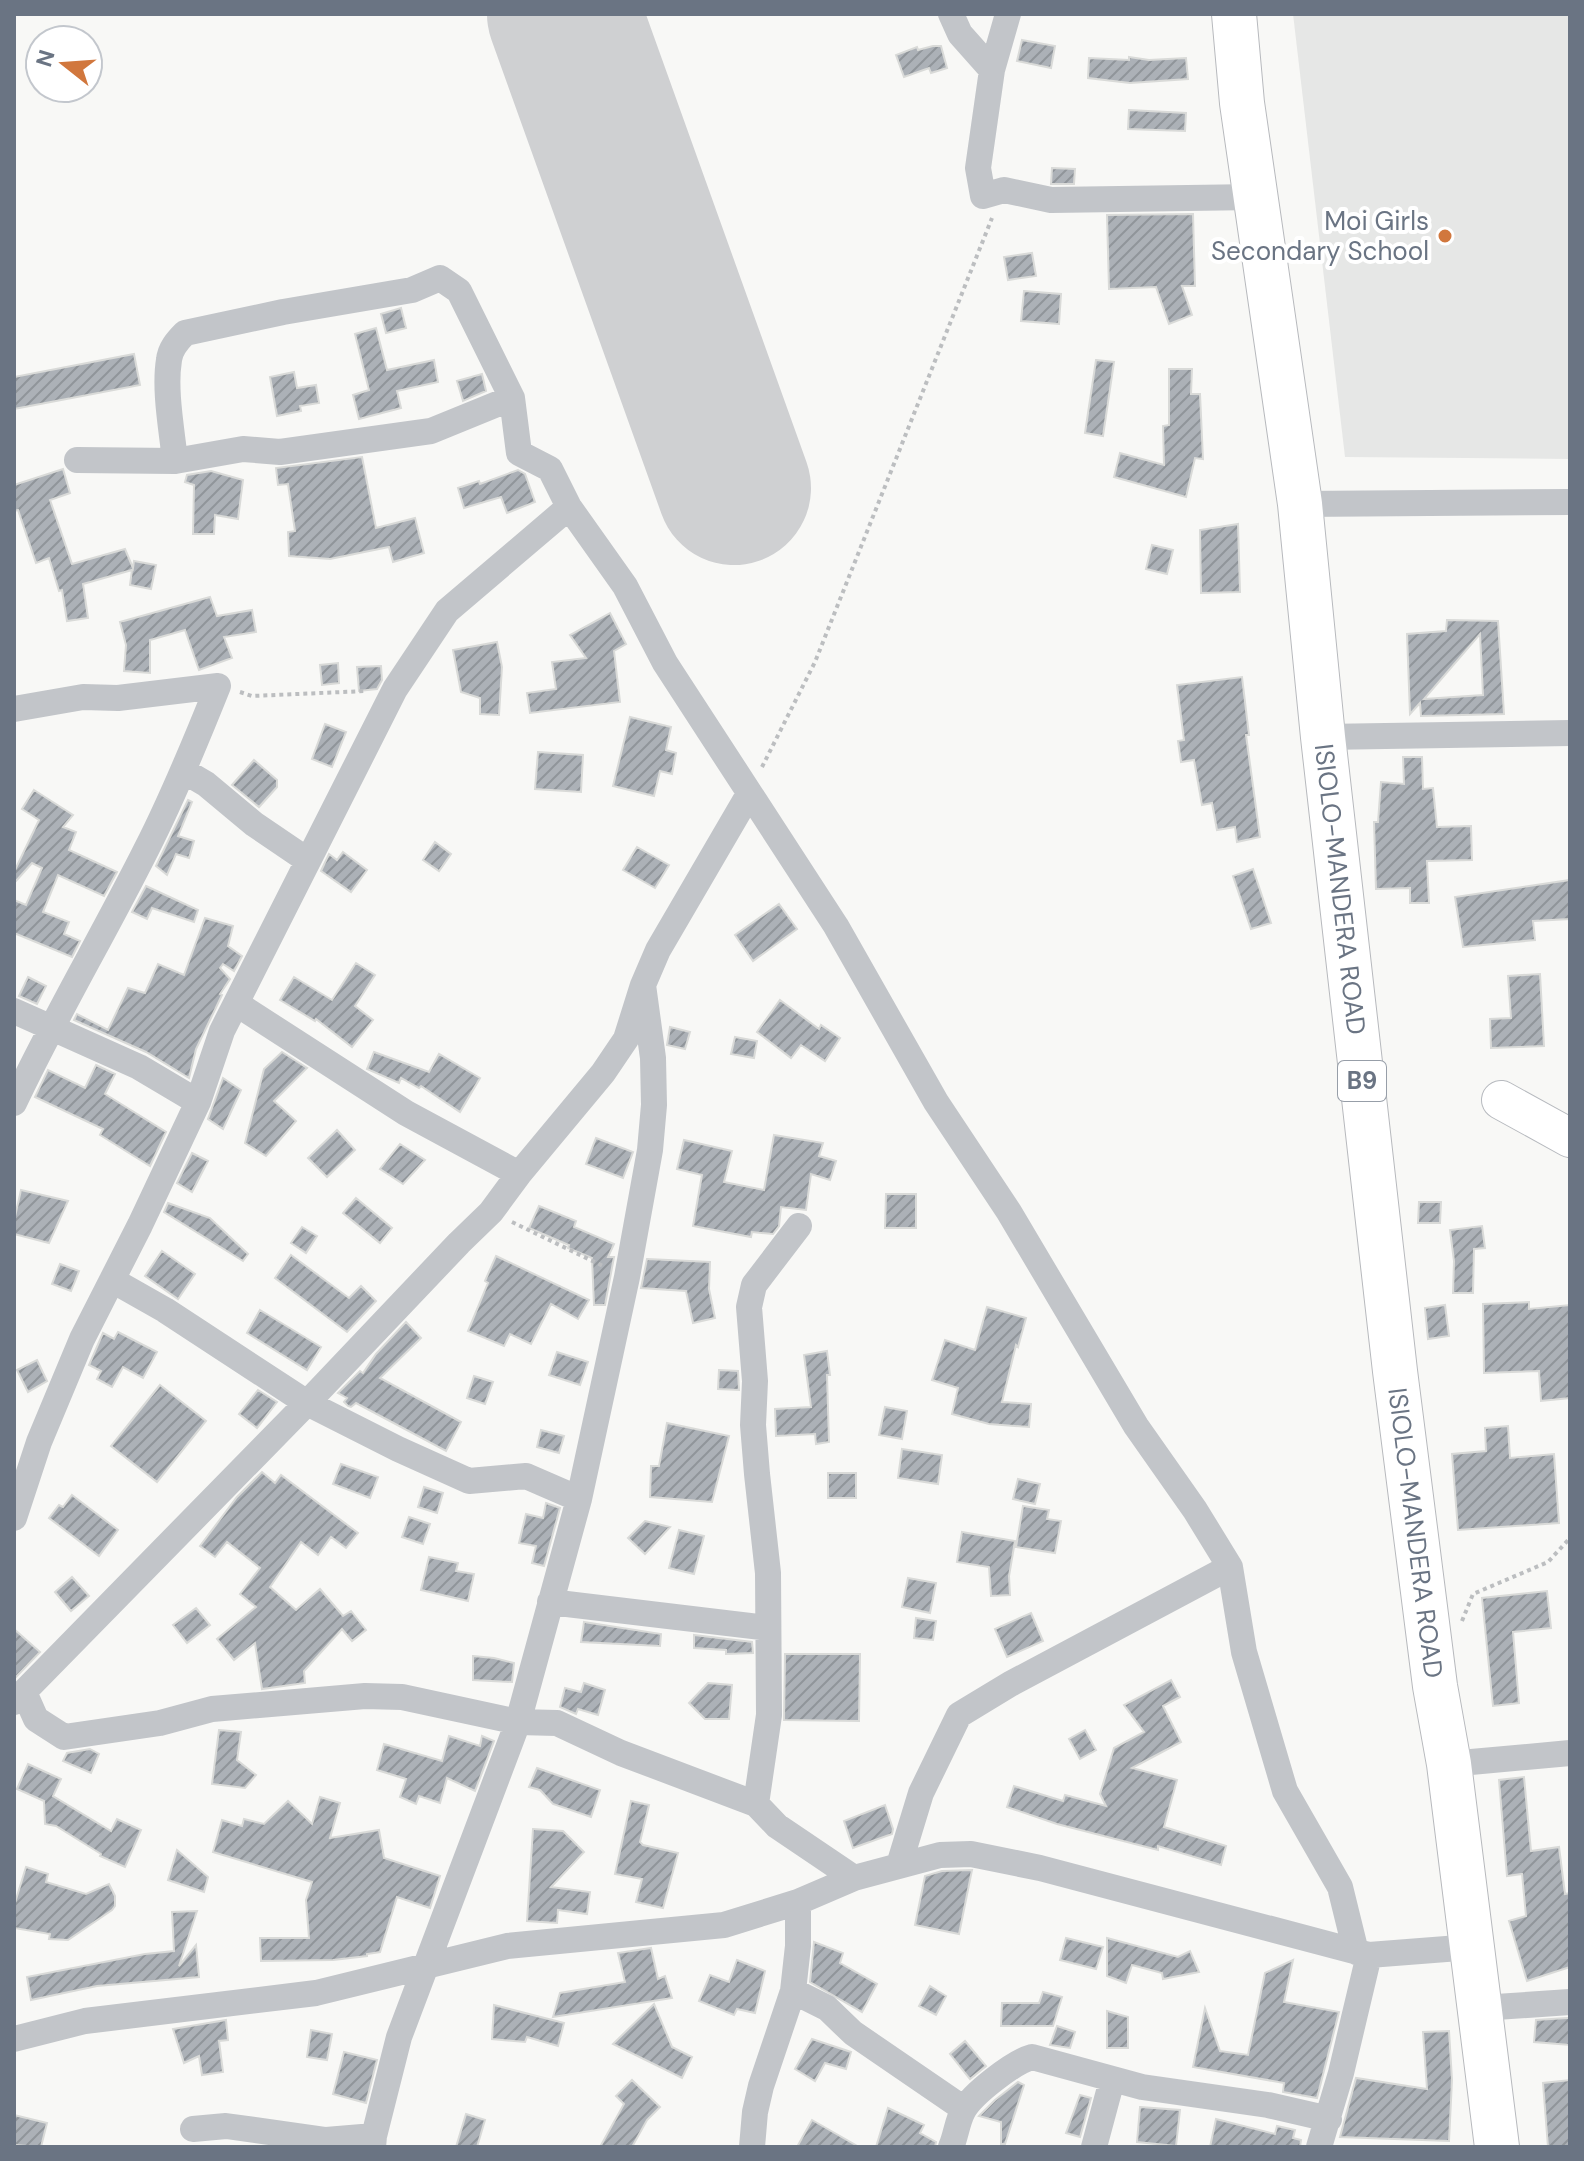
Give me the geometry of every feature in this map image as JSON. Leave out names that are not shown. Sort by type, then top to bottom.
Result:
[{"type":"highway","name":"ISIOLO-MANDERA ROAD","points":[[1234,14],[1242,103],[1300,504],[1323,737],[1395,1371],[1497,2147]]},
{"type":"main road","points":[[1501,1100],[1570,1138]]},
{"type":"street","points":[[951,14],[960,34],[992,70]]},
{"type":"street","points":[[1008,14],[992,70],[978,168],[983,196],[1004,190],[1051,200],[1256,197]]},
{"type":"street","points":[[175,461],[169,401],[169,359],[176,342],[185,333],[412,290],[440,278],[459,291],[512,398],[519,453],[550,469],[569,507],[625,586],[665,663],[836,926],[936,1102],[1009,1212],[1136,1426],[1195,1510],[1230,1567],[1244,1652],[1285,1791],[1340,1887],[1363,1954],[1329,2119],[1319,2147]]},
{"type":"street","points":[[77,460],[175,461],[243,449],[280,452],[431,431],[512,398]]},
{"type":"street","points":[[1300,504],[1570,502]]},
{"type":"street","points":[[16,1509],[39,1442],[76,1352],[198,1102],[222,1031],[395,689],[447,611],[569,507]]},
{"type":"street","points":[[14,709],[83,697],[118,698],[218,686],[184,771],[14,1103]]},
{"type":"street","points":[[1323,737],[1570,733]]},
{"type":"street","points":[[184,771],[307,860]]},
{"type":"street","points":[[749,794],[658,950],[626,1039],[603,1073],[491,1212],[19,1697],[36,1719],[64,1737],[160,1723],[212,1709],[365,1696],[402,1697],[518,1722],[557,1723],[621,1753],[756,1804],[777,1826],[854,1878]]},
{"type":"street","points":[[193,2129],[226,2126],[326,2140],[374,2141],[399,2037],[518,1722],[579,1499],[642,1201],[654,1105],[653,1058],[643,985]]},
{"type":"street","points":[[237,1004],[406,1113],[519,1174]]},
{"type":"street","points":[[14,1011],[139,1067],[198,1102]]},
{"type":"street","points":[[756,1804],[769,1715],[768,1573],[753,1425],[755,1381],[749,1307],[754,1285],[799,1226]]},
{"type":"street","points":[[112,1280],[165,1310],[307,1403],[398,1449],[469,1481],[526,1476],[579,1499]]},
{"type":"street","points":[[899,1865],[921,1793],[959,1715],[1012,1683],[1230,1567]]},
{"type":"street","points":[[550,1602],[768,1628]]},
{"type":"street","points":[[1449,1764],[1570,1753]]},
{"type":"street","points":[[14,2039],[85,2021],[316,1993],[507,1946],[724,1925],[798,1902],[854,1878],[940,1855],[971,1854],[1000,1859],[1363,1954],[1472,1947]]},
{"type":"street","points":[[752,2147],[761,2086],[793,1991],[798,1946],[798,1902]]},
{"type":"street","points":[[793,1991],[827,2008],[853,2033],[964,2109]]},
{"type":"street","points":[[1481,2008],[1570,2002]]},
{"type":"street","points":[[951,2147],[964,2109],[1022,2060],[1032,2057],[1112,2080],[1180,2094],[1268,2105],[1329,2119]]},
{"type":"street","points":[[1094,2147],[1112,2080]]},
{"type":"path","points":[[749,794],[815,662],[1004,190]]},
{"type":"path","points":[[218,686],[252,696],[395,689]]},
{"type":"path","points":[[491,1212],[627,1277]]},
{"type":"path","points":[[1457,1633],[1473,1594],[1548,1562],[1570,1538]]},
{"type":"shaded area","name":"Moi Girls Secondary School","points":[[1293,14],[1570,14],[1570,459],[1345,457]]},
{"type":"building","points":[[1022,40],[1055,46],[1051,68],[1017,61]]},
{"type":"building","points":[[941,46],[947,68],[931,73],[929,68],[904,77],[896,55],[917,47],[918,50]]},
{"type":"building","points":[[1129,57],[1149,60],[1186,58],[1188,79],[1130,83],[1088,78],[1089,58],[1129,60]]},
{"type":"building","points":[[1129,110],[1186,113],[1185,131],[1128,129]]},
{"type":"building","points":[[1052,168],[1075,169],[1074,184],[1051,184]]},
{"type":"building","points":[[1193,214],[1195,286],[1182,286],[1192,315],[1169,324],[1156,287],[1109,289],[1107,215]]},
{"type":"building","points":[[1032,253],[1036,276],[1008,280],[1004,257]]},
{"type":"building","points":[[1024,291],[1061,294],[1059,324],[1021,321]]},
{"type":"building","points":[[401,308],[406,328],[386,333],[381,314]]},
{"type":"building","points":[[376,328],[387,370],[434,360],[438,382],[397,391],[401,408],[359,419],[353,395],[369,390],[355,334]]},
{"type":"building","points":[[134,354],[140,385],[14,409],[14,377]]},
{"type":"building","points":[[1096,360],[1114,362],[1103,436],[1085,433]]},
{"type":"building","points":[[1169,369],[1192,369],[1191,394],[1200,394],[1203,459],[1195,458],[1186,497],[1114,477],[1120,453],[1164,465],[1163,426],[1169,425]]},
{"type":"building","points":[[294,372],[297,388],[316,385],[319,403],[300,406],[301,411],[277,416],[270,377]]},
{"type":"building","points":[[482,374],[486,391],[463,401],[457,381]]},
{"type":"building","points":[[362,457],[376,528],[415,518],[424,553],[393,562],[389,547],[330,559],[289,556],[288,532],[295,531],[288,484],[278,485],[276,468]]},
{"type":"building","points":[[63,469],[70,493],[50,500],[72,564],[125,549],[133,568],[134,561],[156,565],[151,589],[130,585],[132,570],[83,584],[88,618],[67,621],[62,590],[59,591],[49,558],[36,563],[18,510],[14,511],[14,485]]},
{"type":"building","points":[[518,470],[525,474],[535,502],[507,513],[501,497],[464,508],[458,488],[479,481],[480,484]]},
{"type":"building","points":[[211,471],[243,480],[238,519],[215,515],[214,534],[193,534],[194,485],[185,482],[187,475]]},
{"type":"building","points":[[1238,524],[1240,592],[1201,593],[1200,530]]},
{"type":"building","points":[[1152,545],[1173,550],[1167,574],[1146,569]]},
{"type":"building","points":[[210,597],[217,616],[252,610],[256,632],[224,637],[232,658],[199,670],[185,630],[150,640],[150,673],[124,671],[126,645],[120,622]]},
{"type":"building","points":[[610,613],[626,644],[614,651],[620,702],[530,713],[527,693],[556,689],[552,662],[586,658],[570,635]]},
{"type":"building","points":[[1447,620],[1498,621],[1504,714],[1421,716],[1420,703],[1410,714],[1407,634],[1446,631]],"holes":[[[1480,634],[1483,695],[1424,699]]]},
{"type":"building","points":[[497,642],[502,667],[499,715],[480,714],[480,698],[461,692],[453,650]]},
{"type":"building","points":[[338,663],[339,683],[322,685],[320,665]]},
{"type":"building","points":[[381,666],[382,680],[377,689],[359,691],[357,667]]},
{"type":"building","points":[[1242,677],[1249,735],[1246,735],[1260,837],[1237,842],[1235,827],[1217,830],[1212,803],[1202,805],[1194,760],[1181,762],[1178,741],[1184,740],[1177,685]]},
{"type":"building","points":[[630,717],[671,727],[666,750],[676,753],[672,774],[660,771],[654,796],[613,786]]},
{"type":"building","points":[[325,724],[346,732],[332,767],[312,759]]},
{"type":"building","points":[[538,752],[583,755],[581,792],[535,789]]},
{"type":"building","points":[[1403,757],[1422,757],[1423,789],[1433,788],[1437,827],[1471,826],[1472,860],[1427,861],[1429,903],[1410,903],[1410,888],[1376,889],[1374,822],[1378,822],[1381,782],[1404,784]]},
{"type":"building","points":[[254,760],[277,780],[277,787],[259,807],[232,785]]},
{"type":"building","points":[[34,790],[73,815],[63,827],[76,832],[69,850],[117,872],[104,896],[58,875],[43,912],[69,922],[64,934],[80,941],[72,957],[14,933],[14,900],[26,905],[42,868],[32,863],[14,880],[14,872],[39,820],[22,809]]},
{"type":"building","points":[[188,800],[192,802],[178,836],[194,841],[189,858],[176,854],[167,875],[156,866]]},
{"type":"building","points":[[435,842],[451,854],[439,871],[423,860]]},
{"type":"building","points":[[637,847],[669,865],[655,888],[623,870]]},
{"type":"building","points":[[343,852],[367,870],[351,892],[321,871],[329,854],[337,860]]},
{"type":"building","points":[[1253,869],[1271,923],[1251,929],[1233,876]]},
{"type":"building","points":[[1570,880],[1570,919],[1533,921],[1535,940],[1463,947],[1455,897]]},
{"type":"building","points":[[146,886],[198,910],[194,922],[152,908],[147,919],[132,912]]},
{"type":"building","points":[[779,904],[797,929],[753,961],[735,935]]},
{"type":"building","points":[[205,918],[233,926],[228,946],[242,956],[234,971],[223,964],[220,968],[230,979],[220,994],[196,1049],[189,1078],[146,1052],[74,1020],[77,1014],[108,1030],[128,988],[145,993],[158,964],[184,975]]},
{"type":"building","points":[[356,963],[375,975],[355,1006],[373,1020],[352,1047],[316,1019],[280,1000],[294,977],[332,1000]]},
{"type":"building","points":[[1540,974],[1544,1046],[1491,1048],[1490,1019],[1511,1018],[1508,976]]},
{"type":"building","points":[[28,977],[46,986],[37,1004],[19,996]]},
{"type":"building","points":[[780,1000],[819,1029],[821,1025],[840,1038],[825,1061],[801,1045],[791,1058],[757,1032]]},
{"type":"building","points":[[670,1027],[690,1032],[685,1049],[667,1045]]},
{"type":"building","points":[[735,1037],[757,1041],[754,1058],[731,1054]]},
{"type":"building","points":[[282,1052],[307,1068],[274,1101],[296,1121],[266,1156],[245,1143],[264,1069]]},
{"type":"building","points":[[374,1052],[429,1072],[439,1054],[480,1078],[460,1112],[421,1086],[419,1088],[401,1078],[399,1083],[367,1069]]},
{"type":"building","points":[[96,1065],[115,1074],[105,1094],[166,1132],[150,1166],[100,1135],[103,1129],[35,1097],[48,1070],[85,1088]]},
{"type":"building","points":[[223,1078],[241,1090],[223,1129],[208,1119]]},
{"type":"building","points":[[337,1130],[355,1150],[327,1177],[308,1158]]},
{"type":"building","points":[[774,1135],[823,1143],[819,1156],[836,1161],[830,1180],[811,1174],[806,1210],[781,1207],[779,1226],[773,1234],[752,1232],[751,1237],[693,1226],[702,1175],[677,1169],[684,1140],[732,1151],[724,1182],[764,1190]]},
{"type":"building","points":[[596,1138],[633,1152],[623,1178],[586,1164]]},
{"type":"building","points":[[400,1144],[425,1160],[403,1184],[380,1169]]},
{"type":"building","points":[[192,1153],[208,1161],[192,1192],[177,1183]]},
{"type":"building","points":[[21,1190],[68,1201],[49,1243],[14,1234]]},
{"type":"building","points":[[886,1194],[916,1194],[916,1228],[885,1228]]},
{"type":"building","points":[[356,1198],[392,1228],[380,1243],[343,1213]]},
{"type":"building","points":[[1419,1202],[1441,1202],[1440,1223],[1418,1223]]},
{"type":"building","points":[[168,1203],[210,1218],[248,1254],[243,1261],[164,1212]]},
{"type":"building","points":[[539,1206],[576,1221],[574,1227],[614,1244],[608,1257],[614,1257],[605,1305],[594,1305],[592,1258],[529,1228]]},
{"type":"building","points":[[1482,1226],[1485,1248],[1474,1249],[1473,1293],[1453,1293],[1454,1261],[1450,1230]]},
{"type":"building","points":[[302,1227],[317,1236],[306,1253],[291,1243]]},
{"type":"building","points":[[162,1251],[195,1274],[178,1299],[145,1276]]},
{"type":"building","points":[[291,1255],[349,1298],[361,1286],[376,1301],[347,1332],[275,1278]]},
{"type":"building","points":[[496,1256],[589,1300],[578,1319],[551,1304],[531,1344],[510,1334],[504,1346],[468,1331]]},
{"type":"building","points":[[647,1259],[710,1262],[709,1289],[715,1318],[693,1323],[686,1291],[641,1288]]},
{"type":"building","points":[[60,1264],[79,1271],[71,1291],[52,1284]]},
{"type":"building","points":[[1529,1302],[1529,1309],[1570,1305],[1570,1398],[1541,1401],[1539,1371],[1484,1373],[1483,1304]]},
{"type":"building","points":[[1445,1305],[1449,1336],[1428,1339],[1425,1308]]},
{"type":"building","points":[[987,1307],[1026,1318],[1002,1402],[1031,1404],[1029,1427],[989,1424],[952,1414],[958,1388],[932,1380],[945,1340],[975,1350]]},
{"type":"building","points":[[260,1310],[321,1347],[307,1370],[247,1333]]},
{"type":"building","points":[[406,1322],[421,1338],[380,1378],[461,1422],[446,1451],[356,1403],[348,1406],[344,1402],[347,1398],[338,1393],[360,1371],[363,1373]]},
{"type":"building","points":[[118,1332],[157,1352],[143,1378],[123,1367],[112,1387],[97,1379],[101,1371],[89,1365],[103,1333],[114,1339]]},
{"type":"building","points":[[827,1351],[830,1375],[827,1375],[829,1442],[816,1444],[815,1434],[776,1436],[775,1409],[811,1407],[804,1355]]},
{"type":"building","points":[[557,1352],[588,1362],[580,1385],[549,1375]]},
{"type":"building","points":[[37,1360],[47,1381],[28,1392],[17,1370]]},
{"type":"building","points":[[719,1370],[738,1371],[739,1390],[718,1389]]},
{"type":"building","points":[[474,1376],[493,1382],[485,1404],[467,1398]]},
{"type":"building","points":[[160,1385],[206,1421],[157,1482],[111,1446]]},
{"type":"building","points":[[258,1390],[277,1402],[257,1428],[239,1414]]},
{"type":"building","points":[[885,1407],[907,1411],[902,1439],[879,1435]]},
{"type":"building","points":[[667,1423],[729,1436],[712,1502],[650,1497],[651,1466],[659,1466]]},
{"type":"building","points":[[1508,1426],[1510,1458],[1554,1454],[1559,1523],[1458,1530],[1452,1454],[1486,1451],[1485,1428]]},
{"type":"building","points":[[541,1430],[564,1436],[559,1453],[537,1447]]},
{"type":"building","points":[[902,1449],[942,1455],[938,1484],[898,1478]]},
{"type":"building","points":[[341,1464],[378,1477],[370,1498],[333,1484]]},
{"type":"building","points":[[262,1472],[275,1483],[281,1475],[358,1533],[346,1548],[331,1537],[318,1555],[301,1542],[270,1587],[296,1610],[320,1589],[343,1616],[351,1611],[366,1630],[352,1641],[342,1629],[304,1671],[305,1683],[262,1689],[255,1643],[234,1660],[217,1639],[256,1607],[240,1594],[260,1568],[227,1542],[215,1557],[200,1546],[237,1497]]},
{"type":"building","points":[[828,1473],[856,1473],[856,1498],[828,1498]]},
{"type":"building","points":[[1018,1479],[1040,1484],[1035,1504],[1013,1499]]},
{"type":"building","points":[[424,1487],[443,1493],[437,1513],[418,1507]]},
{"type":"building","points":[[72,1495],[118,1530],[99,1556],[49,1518]]},
{"type":"building","points":[[546,1503],[560,1508],[544,1566],[532,1563],[536,1546],[519,1543],[526,1514],[543,1518]]},
{"type":"building","points":[[1023,1506],[1049,1510],[1047,1519],[1061,1521],[1055,1553],[1016,1547]]},
{"type":"building","points":[[409,1517],[430,1524],[423,1544],[402,1537]]},
{"type":"building","points":[[645,1521],[670,1527],[645,1554],[628,1538]]},
{"type":"building","points":[[679,1530],[704,1536],[694,1574],[669,1568]]},
{"type":"building","points":[[962,1532],[1015,1541],[1009,1576],[1010,1595],[991,1596],[989,1567],[957,1562]]},
{"type":"building","points":[[429,1557],[458,1563],[456,1571],[474,1574],[468,1601],[421,1590]]},
{"type":"building","points":[[72,1577],[89,1596],[71,1611],[55,1592]]},
{"type":"building","points":[[908,1578],[936,1583],[930,1613],[902,1607]]},
{"type":"building","points":[[1547,1591],[1551,1628],[1513,1632],[1519,1703],[1493,1706],[1482,1598]]},
{"type":"building","points":[[196,1608],[210,1625],[187,1643],[173,1625]]},
{"type":"building","points":[[1031,1613],[1043,1641],[1007,1657],[995,1629]]},
{"type":"building","points":[[916,1618],[936,1621],[933,1640],[914,1638]]},
{"type":"building","points":[[584,1622],[661,1634],[660,1646],[581,1642]]},
{"type":"building","points":[[14,1629],[40,1652],[14,1679]]},
{"type":"building","points":[[694,1635],[752,1642],[753,1653],[726,1654],[726,1650],[694,1648]]},
{"type":"building","points":[[785,1654],[860,1654],[859,1721],[784,1720]]},
{"type":"building","points":[[473,1656],[514,1663],[512,1682],[473,1680]]},
{"type":"building","points":[[1171,1680],[1180,1697],[1163,1706],[1181,1742],[1132,1768],[1177,1780],[1164,1827],[1226,1846],[1221,1865],[1158,1846],[1158,1850],[1057,1824],[1007,1807],[1014,1786],[1063,1801],[1065,1795],[1106,1806],[1100,1794],[1114,1748],[1144,1732],[1124,1705]]},
{"type":"building","points":[[584,1683],[605,1690],[598,1715],[578,1709],[576,1714],[560,1707],[565,1688],[581,1692]]},
{"type":"building","points":[[708,1683],[732,1685],[729,1719],[705,1719],[689,1703]]},
{"type":"building","points":[[219,1730],[241,1732],[237,1760],[256,1775],[245,1788],[212,1784]]},
{"type":"building","points":[[1085,1730],[1096,1750],[1080,1759],[1069,1739]]},
{"type":"building","points":[[449,1736],[480,1746],[482,1736],[494,1741],[475,1791],[447,1778],[440,1803],[419,1796],[416,1804],[400,1797],[406,1779],[377,1770],[384,1744],[442,1761]]},
{"type":"building","points":[[90,1749],[99,1754],[91,1773],[63,1761],[67,1753]]},
{"type":"building","points":[[28,1764],[61,1779],[53,1796],[111,1831],[117,1819],[141,1830],[125,1867],[100,1856],[56,1826],[45,1824],[44,1801],[17,1789]]},
{"type":"building","points":[[537,1768],[600,1790],[591,1817],[553,1804],[540,1790],[529,1787]]},
{"type":"building","points":[[1524,1777],[1531,1851],[1559,1847],[1565,1894],[1570,1893],[1570,1967],[1527,1981],[1509,1921],[1526,1916],[1522,1874],[1507,1876],[1499,1780]]},
{"type":"building","points":[[320,1797],[340,1803],[330,1838],[379,1830],[384,1858],[440,1876],[430,1908],[397,1897],[380,1952],[333,1960],[261,1961],[260,1938],[309,1938],[306,1900],[312,1882],[213,1852],[222,1820],[242,1826],[244,1819],[264,1824],[288,1801],[312,1824]]},
{"type":"building","points":[[631,1801],[649,1805],[640,1842],[678,1853],[663,1908],[636,1902],[642,1879],[615,1874]]},
{"type":"building","points":[[885,1805],[892,1834],[853,1848],[844,1821]]},
{"type":"building","points":[[533,1829],[563,1831],[584,1852],[551,1887],[590,1892],[587,1914],[558,1910],[557,1923],[527,1921]]},
{"type":"building","points":[[177,1850],[208,1877],[204,1892],[168,1880]]},
{"type":"building","points":[[26,1867],[48,1874],[46,1882],[86,1894],[109,1884],[115,1896],[115,1906],[68,1940],[49,1939],[50,1934],[14,1928],[14,1906]]},
{"type":"building","points":[[972,1870],[959,1934],[915,1925],[925,1876],[942,1871]]},
{"type":"building","points":[[197,1911],[179,1966],[196,1945],[199,1977],[97,1986],[31,2000],[27,1977],[174,1951],[172,1912]]},
{"type":"building","points":[[1066,1938],[1103,1947],[1096,1969],[1060,1960]]},
{"type":"building","points":[[1107,1938],[1178,1957],[1190,1951],[1199,1972],[1163,1979],[1162,1973],[1132,1965],[1126,1983],[1107,1976]]},
{"type":"building","points":[[814,1942],[843,1953],[840,1963],[877,1984],[862,2012],[810,1982]]},
{"type":"building","points":[[651,1948],[658,1979],[665,1976],[672,1998],[553,2017],[560,1993],[625,1982],[618,1953]]},
{"type":"building","points":[[737,1960],[765,1971],[755,2013],[737,2009],[734,2015],[699,2001],[710,1975],[729,1982]]},
{"type":"building","points":[[1293,1960],[1284,2002],[1339,2012],[1317,2098],[1283,2092],[1284,2083],[1193,2067],[1205,2008],[1220,2051],[1248,2055],[1265,1973]]},
{"type":"building","points":[[930,1986],[946,1996],[936,2015],[919,2006]]},
{"type":"building","points":[[1043,1992],[1062,1997],[1053,2026],[1001,2026],[1002,2003],[1039,2003]]},
{"type":"building","points":[[654,2004],[672,2047],[692,2057],[682,2078],[613,2044]]},
{"type":"building","points":[[494,2005],[564,2023],[558,2046],[527,2037],[525,2042],[492,2039]]},
{"type":"building","points":[[1107,2011],[1128,2017],[1128,2048],[1107,2048]]},
{"type":"building","points":[[1570,2018],[1570,2045],[1534,2042],[1536,2020]]},
{"type":"building","points":[[226,2020],[228,2040],[219,2041],[223,2072],[202,2075],[199,2056],[184,2063],[173,2029]]},
{"type":"building","points":[[1057,2026],[1075,2032],[1070,2048],[1050,2045]]},
{"type":"building","points":[[311,2030],[332,2034],[327,2060],[307,2057]]},
{"type":"building","points":[[1449,2031],[1452,2080],[1449,2141],[1340,2137],[1356,2078],[1427,2089],[1423,2032]]},
{"type":"building","points":[[812,2039],[851,2052],[846,2069],[825,2063],[815,2081],[795,2069]]},
{"type":"building","points":[[965,2041],[986,2066],[970,2079],[950,2054]]},
{"type":"building","points":[[344,2052],[377,2060],[366,2103],[333,2094]]},
{"type":"building","points":[[632,2080],[660,2107],[647,2120],[632,2147],[600,2147],[624,2104],[616,2096]]},
{"type":"building","points":[[1570,2080],[1570,2147],[1548,2147],[1543,2083]]},
{"type":"building","points":[[1018,2082],[1024,2085],[1005,2144],[1001,2144],[1001,2122],[979,2116]]},
{"type":"building","points":[[1080,2095],[1091,2098],[1080,2137],[1066,2133]]},
{"type":"building","points":[[1140,2107],[1180,2110],[1176,2146],[1137,2142]]},
{"type":"building","points":[[888,2108],[924,2125],[920,2133],[936,2142],[935,2147],[876,2147]]},
{"type":"building","points":[[466,2114],[485,2120],[477,2147],[456,2147]]},
{"type":"building","points":[[14,2115],[47,2123],[41,2147],[14,2145]]},
{"type":"building","points":[[1216,2119],[1275,2134],[1277,2126],[1295,2130],[1293,2138],[1301,2140],[1300,2147],[1210,2147]]},
{"type":"building","points":[[812,2120],[859,2147],[797,2147]]},
{"type":"runway","points":[[564,14],[734,488]]},
{"type":"place","name":"Moi Girls Secondary School","points":[[1445,236]]}]
